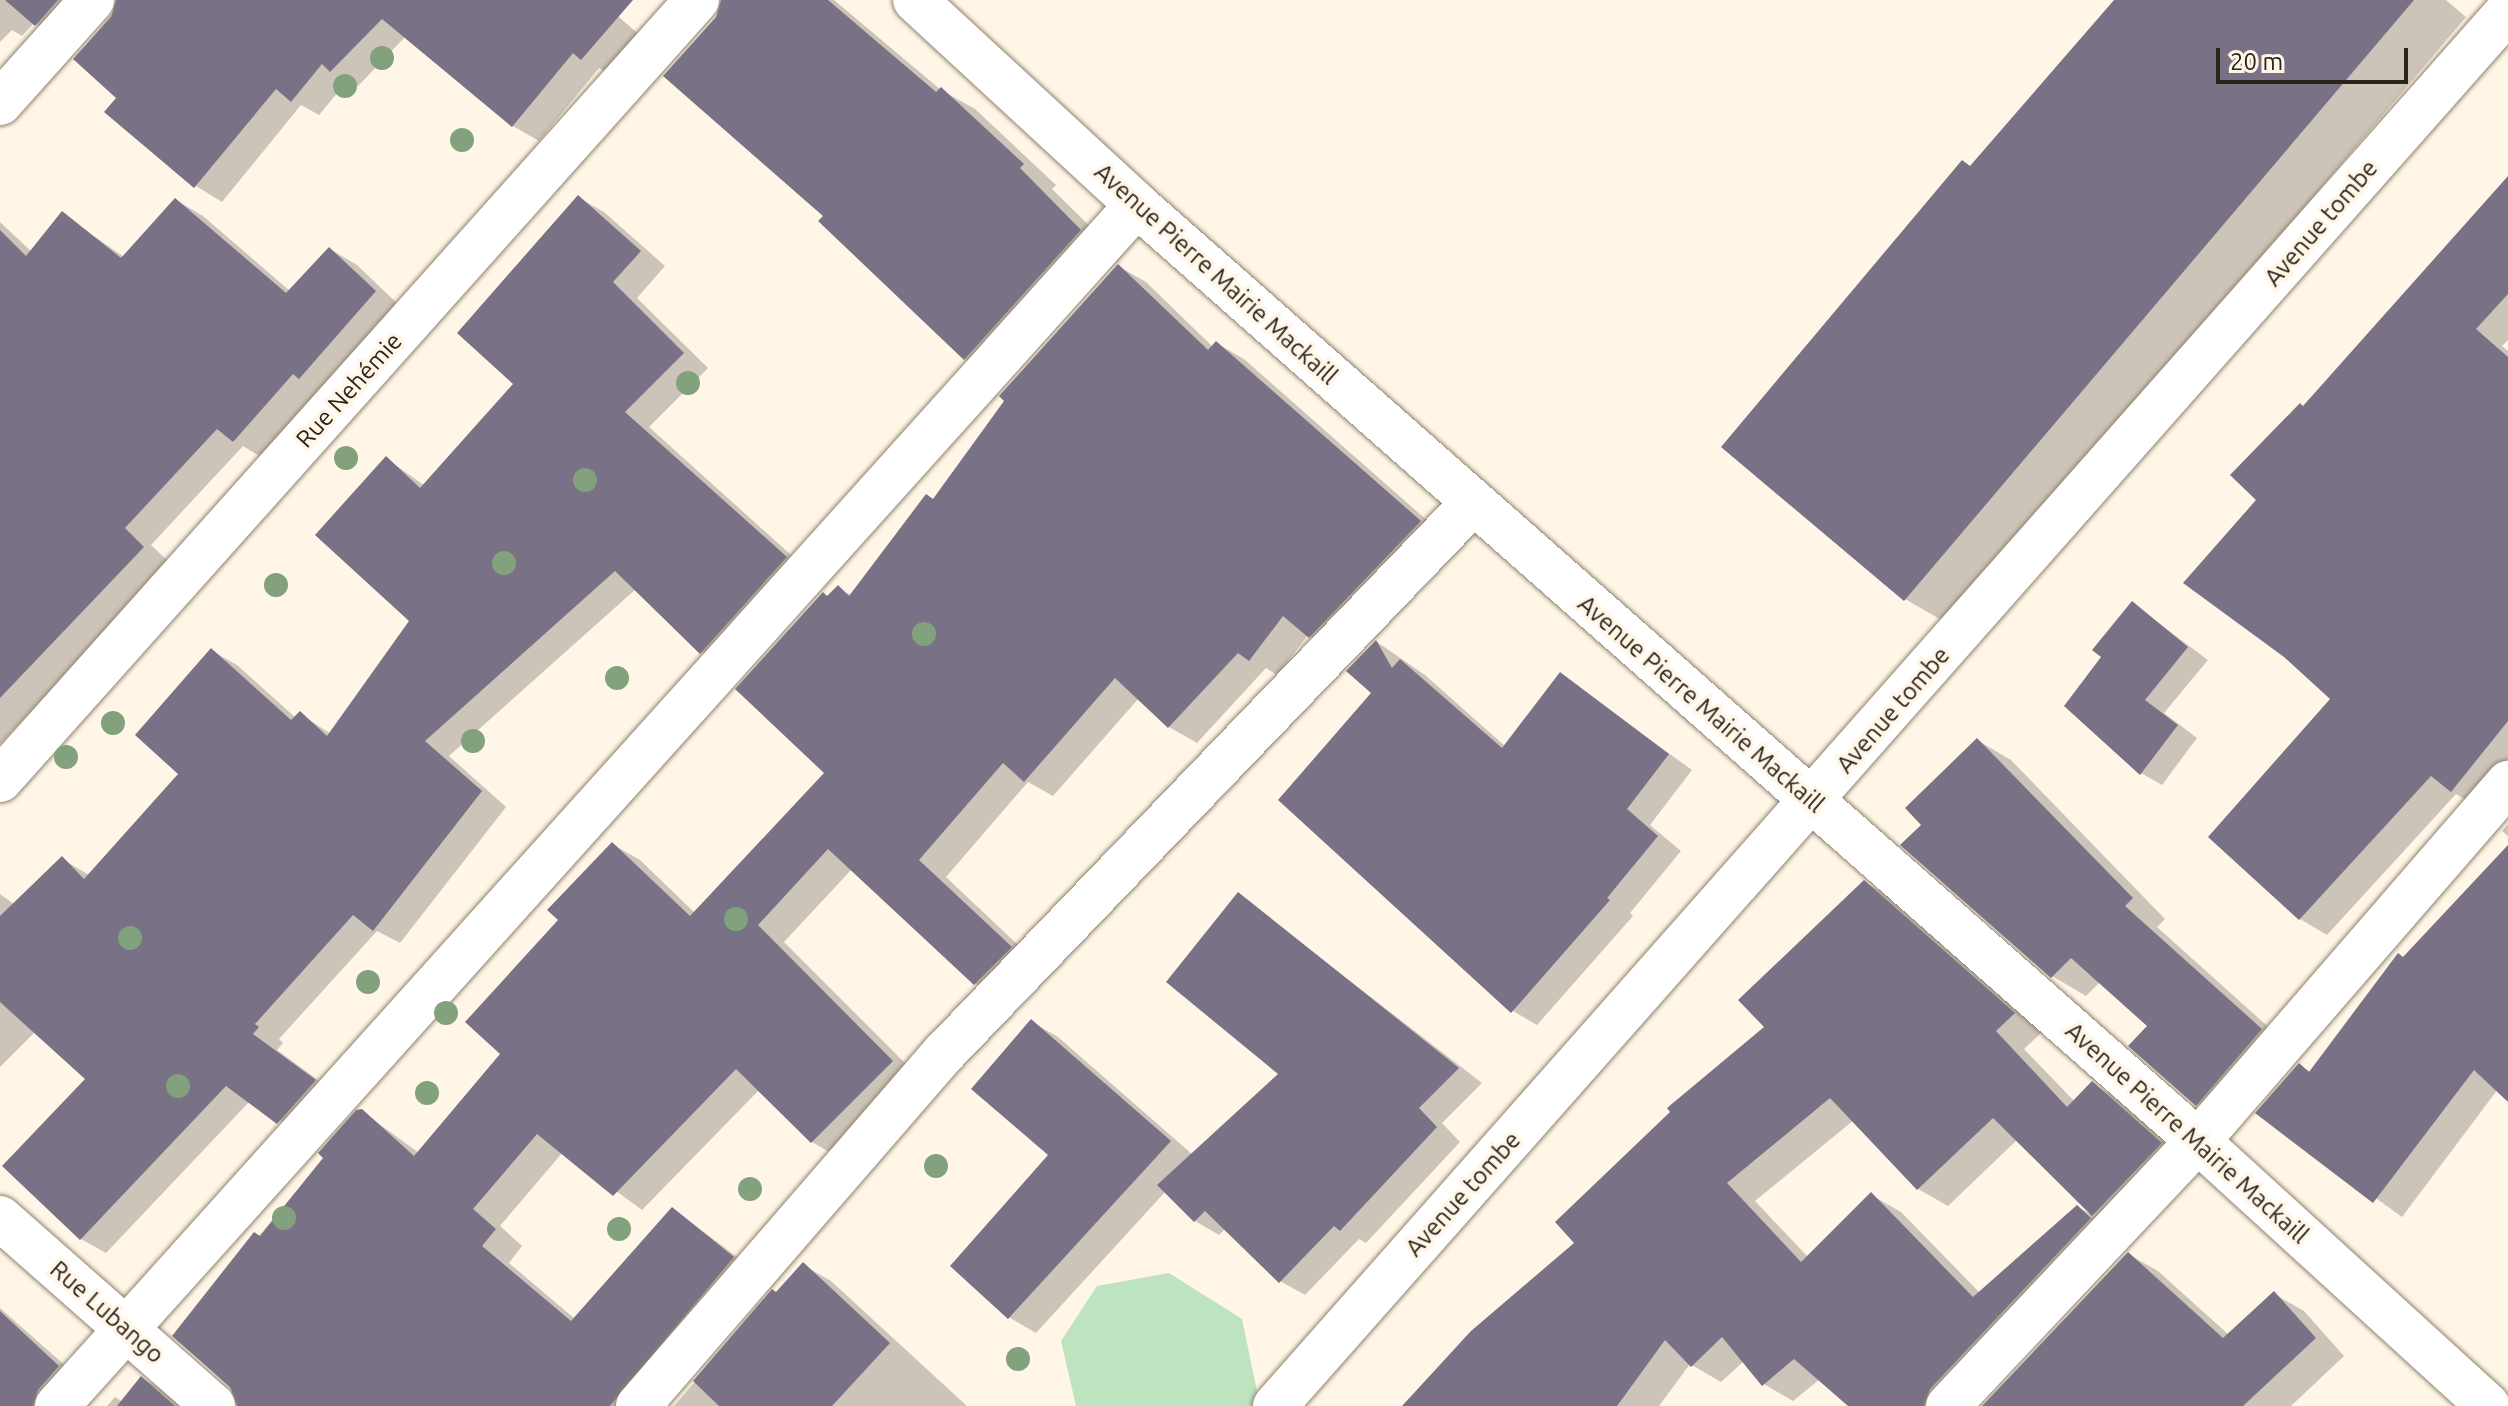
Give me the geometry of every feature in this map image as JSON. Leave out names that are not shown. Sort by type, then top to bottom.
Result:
[{"type":"street","points":[[0,103],[92,0]]},
{"type":"street","name":"Rue Nehémie","points":[[0,780],[697,0]]},
{"type":"street","name":"Avenue Pierre Mairie Mackaill","points":[[915,0],[1137,205],[2198,1141],[2488,1406]]},
{"type":"street","name":"Avenue tombe","points":[[1275,1406],[2508,11]]},
{"type":"street","points":[[57,1406],[1137,205]]},
{"type":"street","points":[[638,1406],[945,1052],[1473,503]]},
{"type":"street","points":[[1948,1406],[2198,1141],[2508,783]]},
{"type":"street","name":"Rue Lubango","points":[[0,1218],[213,1406]]},
{"type":"green space","points":[[1169,1273],[1242,1319],[1260,1406],[1076,1406],[1061,1341],[1097,1286]]},
{"type":"building","points":[[5,0],[58,0],[35,26]]},
{"type":"building","points":[[116,0],[633,0],[581,60],[573,53],[512,127],[382,19],[330,72],[322,64],[291,102],[276,89],[194,188],[104,112],[116,98],[73,59],[111,17]]},
{"type":"building","points":[[721,0],[828,0],[936,92],[941,87],[1024,164],[1020,168],[1081,230],[964,360],[818,221],[823,216],[663,76],[716,17]]},
{"type":"building","points":[[2114,0],[2414,0],[1904,601],[1721,447],[1962,160],[1970,166]]},
{"type":"building","points":[[2508,176],[2508,294],[2476,329],[2508,357],[2508,721],[2451,792],[2431,776],[2299,920],[2208,837],[2330,699],[2284,657],[2183,583],[2256,500],[2230,475],[2300,403],[2303,406]]},
{"type":"building","points":[[578,195],[641,251],[613,282],[684,353],[625,412],[787,557],[700,654],[615,571],[425,741],[482,791],[373,931],[353,915],[255,1024],[259,1027],[253,1034],[316,1080],[277,1124],[226,1086],[80,1240],[2,1166],[85,1079],[0,1002],[0,916],[62,856],[84,879],[178,774],[135,735],[211,648],[291,720],[300,711],[327,736],[409,621],[315,535],[386,456],[420,488],[513,384],[457,333]]},
{"type":"building","points":[[175,198],[286,293],[329,247],[376,291],[299,379],[293,374],[233,442],[217,429],[125,528],[144,547],[0,698],[0,230],[26,256],[62,211],[121,258]]},
{"type":"building","points":[[1118,264],[1208,350],[1216,341],[1421,521],[1309,638],[1283,616],[1249,661],[1238,653],[1168,728],[1115,678],[1024,782],[1003,763],[919,860],[1012,947],[974,985],[828,849],[758,925],[893,1061],[811,1143],[736,1069],[613,1196],[537,1134],[473,1209],[496,1229],[482,1246],[571,1321],[672,1207],[734,1257],[610,1406],[237,1406],[230,1387],[172,1336],[254,1232],[260,1236],[323,1158],[318,1153],[356,1110],[362,1109],[414,1156],[500,1054],[465,1022],[558,920],[547,910],[612,842],[690,916],[824,773],[735,689],[823,592],[827,596],[838,585],[849,596],[926,494],[933,499],[1004,401],[999,396]]},
{"type":"building","points":[[2132,601],[2188,647],[2145,700],[2178,725],[2140,775],[2064,706],[2101,657],[2092,650]]},
{"type":"building","points":[[1376,640],[1392,668],[1400,659],[1502,748],[1560,672],[1669,754],[1627,809],[1658,836],[1607,898],[1610,900],[1511,1013],[1278,800],[1371,693],[1346,671]]},
{"type":"building","points":[[1977,738],[2133,898],[2125,906],[2262,1029],[2196,1106],[2128,1046],[2147,1026],[2071,958],[2051,978],[1900,845],[1921,825],[1905,808]]},
{"type":"building","points":[[2508,845],[2508,1102],[2474,1070],[2373,1203],[2255,1113],[2299,1063],[2309,1072],[2398,953],[2403,957]]},
{"type":"building","points":[[1864,880],[2015,1013],[1996,1031],[2067,1107],[2092,1081],[2162,1143],[2092,1216],[1993,1118],[1917,1190],[1830,1098],[1727,1183],[1801,1262],[1871,1192],[1973,1297],[2077,1205],[2091,1218],[1930,1389],[1924,1406],[1848,1406],[1794,1359],[1762,1386],[1722,1337],[1691,1367],[1665,1340],[1617,1406],[1402,1406],[1471,1331],[1574,1243],[1555,1222],[1670,1112],[1667,1108],[1764,1027],[1738,1000]]},
{"type":"building","points":[[1238,892],[1459,1068],[1419,1108],[1437,1127],[1340,1231],[1334,1226],[1279,1283],[1205,1211],[1194,1222],[1157,1185],[1278,1074],[1166,982]]},
{"type":"building","points":[[1031,1019],[1171,1141],[1008,1319],[950,1266],[1048,1155],[971,1089]]},
{"type":"building","points":[[2128,1252],[2223,1338],[2274,1291],[2316,1338],[2243,1406],[1982,1406]]},
{"type":"building","points":[[803,1262],[890,1343],[832,1406],[719,1406],[693,1381],[772,1289],[776,1292]]},
{"type":"building","points":[[0,1311],[59,1366],[38,1390],[33,1406],[0,1406]]},
{"type":"building","points":[[141,1376],[175,1406],[117,1406]]}]
